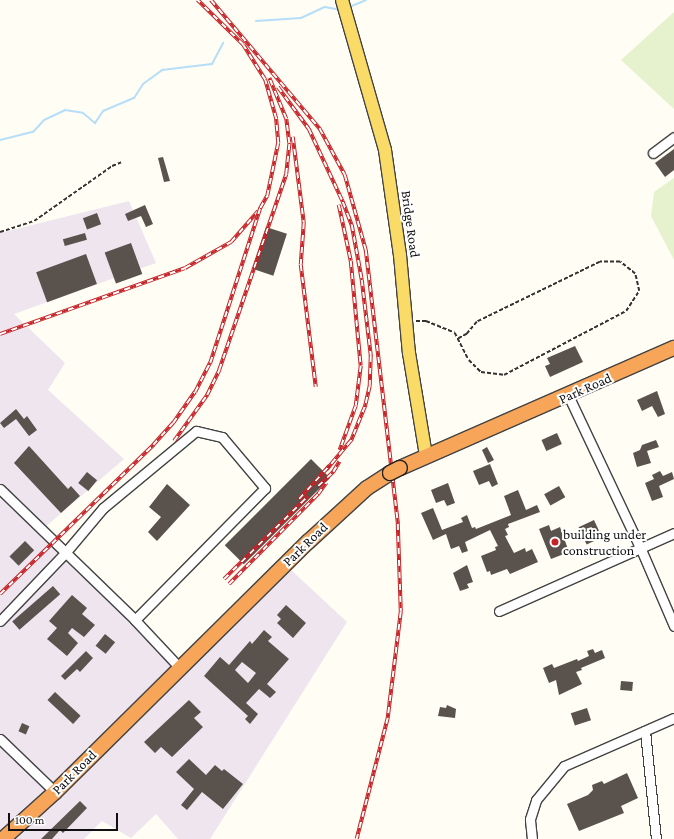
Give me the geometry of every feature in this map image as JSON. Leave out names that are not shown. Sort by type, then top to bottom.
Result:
[{"type":"highway","name":"Park Road","points":[[4,839],[55,792],[179,667],[357,495],[375,481],[426,456],[674,348]]},
{"type":"main road","name":"Bridge Road","points":[[342,0],[385,150],[400,255],[406,320],[426,456]]},
{"type":"street","points":[[652,153],[674,137]]},
{"type":"street","points":[[568,395],[640,547],[674,626]]},
{"type":"street","points":[[0,621],[65,553],[103,508],[196,431],[222,437],[265,488],[135,620]]},
{"type":"street","points":[[0,489],[135,620],[179,667]]},
{"type":"street","points":[[500,611],[674,532]]},
{"type":"street","points":[[532,839],[530,819],[536,800],[564,766],[674,718]]},
{"type":"street","points":[[644,731],[656,839]]},
{"type":"street","points":[[0,739],[55,792]]},
{"type":"path","points":[[0,232],[34,221],[112,166],[122,162]]},
{"type":"path","points":[[406,320],[426,321],[455,333],[458,339],[469,360],[481,372],[504,374],[626,311],[639,291],[635,274],[620,262],[600,262],[477,322],[467,334],[458,339]]},
{"type":"shaded area","points":[[129,201],[156,263],[14,314],[65,363],[48,390],[124,459],[44,528],[183,668],[290,569],[347,622],[210,839],[178,839],[156,814],[131,838],[102,821],[84,839],[0,839],[0,233]]},
{"type":"green space","points":[[674,12],[674,109],[621,60]]},
{"type":"green space","points":[[674,178],[674,260],[651,216],[654,192]]},
{"type":"building","points":[[674,149],[674,170],[665,177],[655,163]]},
{"type":"building","points":[[163,157],[170,181],[164,182],[158,158]]},
{"type":"building","points":[[145,205],[153,224],[146,227],[141,216],[128,221],[125,214]]},
{"type":"building","points":[[97,213],[101,224],[87,229],[83,218]]},
{"type":"building","points":[[266,227],[287,234],[273,276],[252,269]]},
{"type":"building","points":[[85,233],[87,240],[65,246],[63,239]]},
{"type":"building","points":[[131,243],[142,274],[116,284],[105,253]]},
{"type":"building","points":[[86,254],[97,284],[47,302],[36,272]]},
{"type":"building","points":[[575,346],[583,362],[550,377],[545,366],[550,364],[547,358]]},
{"type":"building","points":[[657,391],[665,414],[658,417],[652,406],[642,411],[637,400]]},
{"type":"building","points":[[16,409],[24,419],[27,416],[37,430],[29,436],[16,419],[4,428],[0,423]]},
{"type":"building","points":[[557,433],[562,444],[546,451],[541,440]]},
{"type":"building","points":[[656,440],[659,447],[647,451],[651,463],[637,467],[633,453],[640,450],[642,445]]},
{"type":"building","points":[[29,446],[68,489],[71,486],[80,496],[61,513],[14,463]]},
{"type":"building","points":[[487,447],[494,460],[488,463],[482,450]]},
{"type":"building","points":[[311,459],[330,478],[244,564],[225,545]]},
{"type":"building","points":[[490,464],[498,484],[492,487],[489,481],[479,485],[473,471]]},
{"type":"building","points":[[660,471],[663,476],[672,472],[674,479],[659,486],[663,497],[652,501],[645,483],[654,479],[652,475]]},
{"type":"building","points":[[87,472],[97,480],[88,491],[78,483]]},
{"type":"building","points":[[448,483],[455,503],[447,506],[444,500],[436,503],[431,490]]},
{"type":"building","points":[[167,484],[190,505],[157,541],[148,532],[161,517],[149,507]]},
{"type":"building","name":"building under construction","points":[[559,486],[565,497],[550,506],[544,494]]},
{"type":"building","points":[[518,490],[526,510],[537,505],[540,512],[508,524],[509,527],[505,529],[508,535],[505,536],[514,553],[525,548],[526,552],[532,549],[538,562],[510,574],[507,569],[491,575],[490,571],[487,572],[481,556],[496,550],[495,547],[498,546],[490,530],[465,542],[468,551],[462,553],[459,546],[451,549],[446,534],[433,540],[421,513],[433,508],[442,530],[463,522],[461,518],[467,515],[472,528],[475,527],[476,529],[511,515],[504,496]]},
{"type":"building","points":[[594,520],[602,537],[587,544],[579,527]]},
{"type":"building","name":"building under construction","points":[[549,525],[551,531],[560,527],[569,552],[551,559],[539,529]]},
{"type":"building","points":[[25,541],[34,550],[19,566],[9,557]]},
{"type":"building","points":[[467,565],[473,582],[467,584],[469,588],[460,591],[453,573]]},
{"type":"building","points":[[53,586],[60,594],[19,630],[12,621]]},
{"type":"building","points":[[72,595],[87,608],[82,614],[95,625],[84,637],[72,628],[68,633],[78,643],[67,656],[47,639],[57,628],[49,621]]},
{"type":"building","points":[[286,605],[306,623],[293,638],[277,623],[281,619],[277,615]]},
{"type":"building","points":[[264,630],[272,637],[268,641],[289,659],[267,684],[276,692],[270,698],[259,689],[246,703],[258,714],[250,724],[245,719],[248,716],[204,676],[220,657],[229,665],[250,641],[252,644]],"holes":[[[242,662],[256,673],[248,683],[235,670]]]},
{"type":"building","points":[[105,634],[115,642],[106,654],[96,646]]},
{"type":"building","points":[[593,649],[595,653],[602,650],[605,658],[581,668],[582,670],[576,672],[582,684],[559,695],[556,680],[549,683],[543,668],[552,664],[554,668],[577,659],[578,661],[589,656],[587,651]]},
{"type":"building","points":[[86,651],[93,658],[80,672],[77,669],[65,680],[61,676]]},
{"type":"building","points":[[621,681],[633,682],[632,691],[620,690]]},
{"type":"building","points":[[55,692],[81,716],[73,724],[47,700]]},
{"type":"building","points":[[189,700],[201,712],[194,718],[203,727],[172,757],[161,747],[155,753],[144,742]]},
{"type":"building","points":[[447,705],[456,709],[455,718],[438,716],[440,707],[446,708]]},
{"type":"building","points":[[587,708],[591,720],[575,726],[571,713]]},
{"type":"building","points":[[22,723],[29,726],[26,734],[18,731]]},
{"type":"building","points":[[189,759],[206,775],[215,765],[222,771],[224,769],[243,784],[223,809],[202,792],[187,810],[181,805],[194,789],[176,772]]},
{"type":"building","points":[[627,773],[638,798],[621,806],[624,813],[579,831],[567,804],[588,795],[593,790],[592,785],[602,781],[604,784]]},
{"type":"building","points":[[80,801],[87,808],[63,833],[60,830],[52,839],[41,839]]},
{"type":"waterway","points":[[349,7],[366,0]]},
{"type":"waterway","points":[[256,21],[301,18],[325,7],[341,10]]},
{"type":"waterway","points":[[0,140],[33,132],[44,120],[65,110],[83,113],[95,123],[103,111],[134,98],[143,84],[162,70],[212,64],[223,43]]},
{"type":"railway","points":[[0,594],[153,445],[173,423],[195,392],[210,363],[260,208],[267,196],[278,143],[276,119],[265,80],[243,45],[197,0]]},
{"type":"railway","points":[[211,0],[320,129],[345,175],[366,250],[398,524],[401,612],[388,718],[357,839]]},
{"type":"railway","points":[[174,441],[207,395],[219,370],[286,174],[289,143],[286,119],[269,78]]},
{"type":"railway","points":[[278,87],[309,129],[343,202],[352,225],[362,280],[371,356],[370,386],[365,407],[351,441],[327,470]]},
{"type":"railway","points":[[293,137],[304,223],[301,265],[316,387]]},
{"type":"railway","points":[[339,205],[351,261],[361,366],[356,406],[340,450]]},
{"type":"railway","points":[[0,334],[185,268],[231,242],[258,211]]},
{"type":"railway","points":[[318,486],[333,472],[339,462]]},
{"type":"railway","points":[[299,499],[329,466]]},
{"type":"railway","points":[[229,584],[318,494],[326,483]]},
{"type":"railway","points":[[224,579],[308,496]]},
{"type":"place","name":"building under construction","points":[[555,542]]}]
